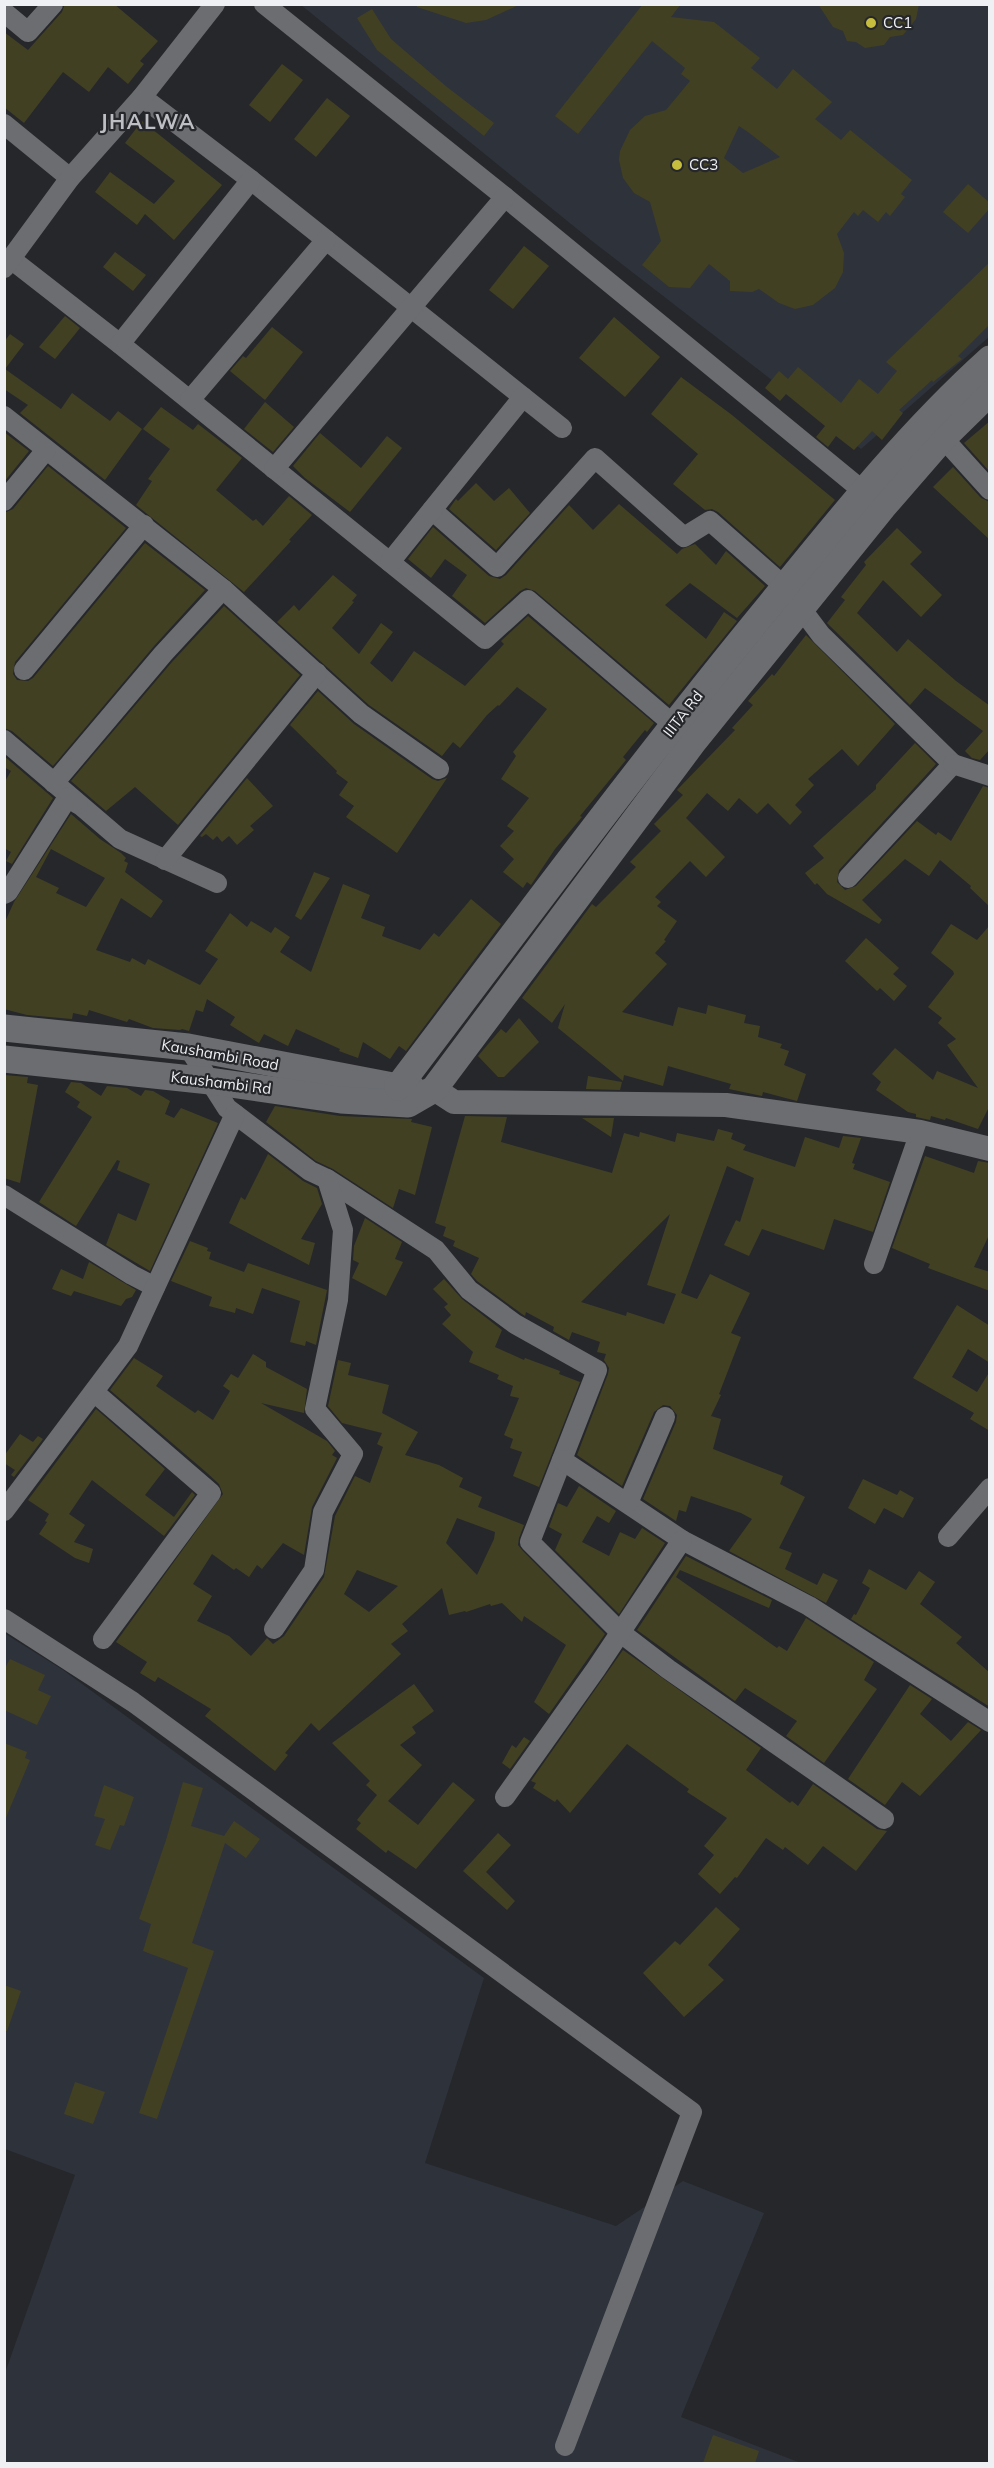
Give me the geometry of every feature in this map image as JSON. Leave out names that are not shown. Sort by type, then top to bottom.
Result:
[{"type":"main road","name":"IIITA Rd","points":[[398,1087],[684,733],[802,609],[873,499],[957,388],[990,359]]},
{"type":"main road","name":"IIITA Rd","points":[[435,1089],[785,587],[873,499],[943,438],[990,392]]},
{"type":"main road","name":"Kaushambi Road","points":[[4,1028],[188,1047],[398,1087],[435,1089]]},
{"type":"main road","name":"Kaushambi Rd","points":[[4,1059],[210,1081],[341,1100],[408,1104],[435,1089]]},
{"type":"street","points":[[4,12],[28,32],[53,4]]},
{"type":"street","points":[[215,4],[142,97],[70,178],[8,264],[120,344],[485,639],[528,600],[684,733]]},
{"type":"street","points":[[264,4],[505,197],[873,499]]},
{"type":"street","points":[[142,97],[251,180],[561,428]]},
{"type":"street","points":[[4,124],[70,178]]},
{"type":"street","points":[[120,344],[251,180]]},
{"type":"street","points":[[274,469],[505,197]]},
{"type":"street","points":[[190,400],[326,240]]},
{"type":"street","points":[[390,562],[523,397]]},
{"type":"street","points":[[4,416],[223,589],[361,714],[439,769]]},
{"type":"street","points":[[943,438],[990,490]]},
{"type":"street","points":[[5,499],[46,450]]},
{"type":"street","points":[[432,510],[497,567],[595,458],[684,537],[710,521],[785,587],[821,635],[953,764],[990,776]]},
{"type":"street","points":[[24,670],[144,525]]},
{"type":"street","points":[[54,783],[223,589]]},
{"type":"street","points":[[165,860],[317,673]]},
{"type":"street","points":[[4,740],[120,839],[217,883]]},
{"type":"street","points":[[848,878],[953,764]]},
{"type":"street","points":[[4,894],[8,892],[68,798],[78,804]]},
{"type":"street","points":[[188,1047],[227,1108],[310,1171],[327,1179],[436,1250],[469,1290],[515,1323],[597,1370],[530,1542],[621,1633],[668,1669],[884,1820]]},
{"type":"street","points":[[435,1089],[454,1102],[726,1106],[920,1132],[990,1149]]},
{"type":"street","points":[[4,1511],[128,1346],[235,1114]]},
{"type":"street","points":[[874,1264],[920,1132]]},
{"type":"street","points":[[274,1629],[314,1570],[323,1512],[353,1454],[315,1409],[338,1300],[343,1230],[327,1179]]},
{"type":"street","points":[[4,1195],[155,1287]]},
{"type":"street","points":[[94,1392],[211,1493],[103,1638]]},
{"type":"street","points":[[628,1503],[665,1417]]},
{"type":"street","points":[[562,1461],[682,1540],[808,1606],[925,1683],[990,1722]]},
{"type":"street","points":[[948,1537],[990,1488]]},
{"type":"street","points":[[506,1797],[621,1633],[682,1540]]},
{"type":"street","points":[[4,1619],[133,1701],[692,2112],[565,2446]]},
{"type":"shaded area","points":[[301,5],[989,5],[989,337],[861,449],[592,241]]},
{"type":"shaded area","points":[[4,1633],[63,1670],[484,1978],[425,2163],[616,2226],[683,2181],[764,2213],[681,2417],[801,2463],[5,2463],[5,2373],[75,2175],[5,2149]]},
{"type":"building","points":[[65,4],[114,4],[158,41],[140,61],[144,64],[128,84],[108,67],[89,92],[63,72],[24,123],[4,107],[4,32],[28,50],[62,12]]},
{"type":"building","points":[[417,4],[521,4],[486,20],[466,23],[417,7]]},
{"type":"building","name":"CC3","points":[[643,4],[681,4],[671,17],[714,22],[760,58],[751,68],[777,89],[793,69],[832,102],[815,119],[841,140],[850,130],[912,180],[901,194],[905,197],[890,216],[886,212],[878,222],[863,210],[858,216],[854,212],[837,234],[844,253],[843,272],[835,288],[813,305],[795,309],[779,303],[759,289],[752,292],[730,291],[730,281],[709,264],[690,288],[669,287],[642,265],[661,241],[650,202],[634,193],[623,178],[619,160],[620,151],[630,130],[645,116],[666,110],[690,81],[681,74],[685,68],[652,41],[578,134],[555,116]],"holes":[[[739,126],[780,157],[743,173],[724,158]]]},
{"type":"building","name":"CC1","points":[[818,4],[919,4],[916,19],[903,35],[890,37],[884,45],[865,48],[856,42],[847,41],[843,31],[833,27]]},
{"type":"building","points":[[372,9],[391,39],[447,87],[494,123],[484,136],[377,50],[357,18]]},
{"type":"building","points":[[282,64],[303,80],[270,122],[249,105]]},
{"type":"building","points":[[327,98],[350,116],[316,157],[294,139]]},
{"type":"building","points":[[142,121],[222,185],[174,240],[145,214],[137,225],[95,192],[110,172],[154,204],[175,181],[125,143]]},
{"type":"building","points":[[968,184],[990,203],[990,208],[968,233],[943,212]]},
{"type":"building","points":[[524,246],[549,266],[513,309],[489,290]]},
{"type":"building","points":[[115,252],[146,275],[133,291],[103,267]]},
{"type":"building","points":[[990,262],[990,324],[958,356],[962,359],[933,382],[932,380],[899,410],[903,413],[882,440],[872,431],[854,450],[836,436],[828,447],[816,437],[825,426],[786,394],[780,401],[765,388],[779,371],[788,379],[798,367],[841,403],[859,379],[878,394],[897,371],[886,362]]},
{"type":"building","points":[[65,316],[80,328],[55,359],[39,347]]},
{"type":"building","points":[[614,317],[660,357],[625,397],[579,358]]},
{"type":"building","points":[[272,327],[303,352],[265,400],[230,371],[243,356],[246,358]]},
{"type":"building","points":[[10,334],[24,344],[5,369],[61,409],[72,393],[110,421],[118,411],[142,429],[105,480],[20,413],[28,405],[4,389],[4,342]]},
{"type":"building","points":[[681,377],[732,415],[835,500],[780,567],[718,512],[712,509],[705,510],[673,484],[698,454],[651,414]]},
{"type":"building","points":[[265,402],[294,427],[273,452],[244,429]]},
{"type":"building","points":[[161,407],[193,430],[198,424],[242,458],[216,490],[253,521],[256,519],[263,526],[289,496],[312,515],[244,592],[136,505],[152,481],[148,479],[170,449],[143,429]]},
{"type":"building","points":[[990,421],[990,472],[964,443]]},
{"type":"building","points":[[4,432],[29,451],[4,482]]},
{"type":"building","points":[[320,433],[361,468],[387,436],[402,448],[350,512],[305,478],[293,466]]},
{"type":"building","points":[[48,466],[126,528],[15,662],[13,674],[17,680],[28,681],[33,678],[145,543],[205,590],[154,646],[53,766],[12,731],[4,728],[4,513],[13,509]]},
{"type":"building","points":[[953,467],[981,498],[990,502],[990,540],[933,487]]},
{"type":"building","points":[[476,483],[494,501],[509,488],[530,513],[496,550],[449,509],[456,499],[458,501]]},
{"type":"building","points":[[619,504],[677,554],[682,549],[695,544],[716,565],[726,551],[765,586],[737,618],[690,583],[665,605],[706,639],[724,612],[737,621],[669,705],[535,591],[526,588],[520,591],[485,623],[452,596],[467,575],[445,559],[431,578],[408,559],[433,527],[489,576],[500,579],[569,505],[593,530]]},
{"type":"building","points":[[897,528],[922,552],[910,564],[942,595],[921,617],[883,580],[857,613],[897,652],[908,639],[956,681],[990,706],[990,749],[980,760],[972,758],[965,751],[983,731],[925,688],[910,705],[827,623],[845,600],[841,597],[866,565],[864,562]]},
{"type":"building","points":[[333,575],[357,595],[352,601],[354,602],[332,628],[359,654],[381,623],[393,632],[370,663],[392,682],[414,651],[465,686],[504,644],[501,641],[528,616],[654,723],[647,732],[645,730],[623,757],[626,760],[580,816],[582,817],[555,849],[531,885],[527,882],[523,888],[503,872],[514,859],[500,846],[514,831],[507,826],[529,798],[501,779],[516,756],[513,752],[547,709],[517,687],[487,715],[460,748],[453,742],[442,756],[369,705],[277,622],[294,605],[299,611]]},
{"type":"building","points":[[224,606],[300,675],[178,825],[135,787],[106,811],[71,781],[172,662]]},
{"type":"building","points":[[806,635],[895,724],[858,766],[842,749],[808,779],[814,785],[795,805],[802,812],[790,825],[768,803],[757,814],[739,798],[728,811],[707,793],[686,818],[725,857],[706,877],[690,861],[655,897],[661,902],[657,906],[677,921],[664,940],[666,941],[655,953],[667,964],[622,1012],[673,1026],[678,1007],[706,1014],[708,1005],[746,1015],[744,1023],[760,1026],[758,1037],[782,1044],[780,1048],[789,1051],[784,1065],[806,1074],[797,1101],[763,1092],[762,1096],[729,1089],[731,1084],[668,1066],[663,1086],[624,1075],[623,1081],[558,1028],[565,1004],[552,1023],[522,998],[592,904],[596,907],[636,867],[630,862],[661,831],[654,824],[683,795],[677,790],[735,730],[732,728],[753,705],[748,701],[772,674],[774,676]]},
{"type":"building","points":[[318,691],[354,724],[432,779],[438,781],[447,778],[397,853],[346,817],[354,806],[339,795],[348,782],[336,773],[337,771],[290,725]]},
{"type":"building","points":[[915,743],[936,764],[839,870],[837,882],[845,890],[856,886],[917,821],[936,835],[938,832],[951,841],[983,786],[990,788],[990,907],[970,888],[971,886],[940,860],[929,876],[905,859],[862,900],[882,920],[879,924],[827,894],[805,873],[824,858],[813,846],[876,789],[876,785]]},
{"type":"building","points":[[4,756],[53,798],[12,864],[6,861],[11,852],[4,848],[4,783],[11,771],[4,767]]},
{"type":"building","points":[[247,778],[273,806],[250,826],[254,830],[237,845],[229,836],[222,842],[217,836],[213,840],[206,834],[200,836]]},
{"type":"building","points":[[71,814],[100,839],[121,853],[126,858],[124,861],[128,863],[125,872],[163,901],[151,918],[121,898],[96,950],[130,962],[132,958],[145,965],[148,959],[200,985],[218,959],[205,951],[230,913],[247,927],[251,921],[271,933],[275,927],[290,937],[280,952],[311,972],[343,884],[370,895],[361,918],[385,927],[382,936],[420,950],[434,933],[439,937],[471,899],[501,924],[406,1051],[399,1046],[390,1059],[363,1042],[358,1058],[296,1029],[288,1046],[264,1034],[259,1043],[230,1025],[235,1017],[207,999],[203,1012],[196,1010],[189,1031],[153,1028],[129,1019],[127,1022],[89,1010],[87,1016],[73,1013],[72,1019],[27,1015],[4,1009],[4,924],[14,902]],"holes":[[[51,849],[105,878],[86,907],[56,893],[59,888],[36,877]]]},
{"type":"building","points":[[314,872],[330,878],[301,920],[295,916]]},
{"type":"building","points":[[951,924],[977,940],[990,925],[990,1105],[978,1129],[946,1118],[945,1120],[931,1116],[930,1120],[916,1117],[916,1114],[908,1112],[876,1090],[881,1082],[872,1074],[895,1048],[933,1080],[937,1071],[978,1088],[947,1045],[956,1039],[938,1023],[942,1018],[928,1007],[954,974],[931,953]]},
{"type":"building","points":[[866,938],[899,968],[893,974],[907,986],[894,1001],[880,988],[877,991],[845,961]]},
{"type":"building","points":[[519,1018],[539,1042],[504,1077],[498,1077],[478,1056],[501,1029],[506,1033]]},
{"type":"building","points":[[4,1075],[28,1077],[27,1083],[38,1085],[20,1183],[4,1178]]},
{"type":"building","points":[[588,1076],[622,1082],[620,1090],[586,1089]]},
{"type":"building","points":[[71,1082],[81,1083],[101,1096],[107,1086],[127,1088],[141,1096],[145,1090],[153,1091],[170,1101],[165,1114],[174,1118],[181,1108],[218,1123],[150,1271],[106,1245],[118,1213],[136,1221],[150,1184],[117,1170],[120,1161],[117,1160],[76,1226],[39,1202],[92,1117],[77,1107],[80,1102],[65,1092]]},
{"type":"building","points":[[275,1106],[340,1116],[412,1119],[411,1122],[432,1127],[415,1195],[399,1189],[393,1208],[333,1169],[316,1161],[266,1122]]},
{"type":"building","points":[[465,1116],[507,1117],[501,1142],[612,1173],[624,1133],[639,1137],[640,1132],[675,1142],[677,1133],[714,1141],[718,1129],[733,1133],[731,1139],[746,1145],[743,1150],[795,1167],[805,1137],[839,1148],[843,1136],[861,1138],[852,1163],[855,1164],[853,1169],[890,1182],[873,1232],[834,1219],[824,1250],[762,1229],[749,1256],[724,1245],[736,1220],[740,1222],[754,1178],[727,1166],[681,1293],[697,1299],[710,1274],[750,1293],[731,1333],[741,1337],[719,1394],[721,1395],[711,1416],[721,1419],[713,1449],[783,1476],[780,1484],[805,1497],[779,1548],[792,1553],[785,1569],[817,1585],[823,1573],[838,1580],[826,1603],[729,1551],[752,1519],[691,1496],[686,1512],[679,1510],[676,1521],[643,1499],[676,1422],[677,1415],[670,1406],[663,1405],[654,1412],[622,1486],[577,1455],[608,1374],[609,1368],[604,1360],[606,1354],[597,1352],[600,1342],[572,1332],[569,1340],[553,1331],[554,1327],[526,1312],[525,1316],[522,1314],[477,1281],[471,1274],[479,1258],[453,1246],[455,1241],[443,1236],[446,1227],[435,1223]],"holes":[[[670,1214],[647,1285],[676,1294],[664,1324],[627,1312],[626,1316],[581,1302]]]},
{"type":"building","points":[[582,1118],[614,1118],[611,1137]]},
{"type":"building","points":[[268,1154],[303,1181],[317,1188],[322,1204],[301,1239],[315,1243],[309,1265],[229,1223],[241,1197],[245,1200]]},
{"type":"building","points":[[925,1156],[974,1173],[978,1161],[990,1163],[989,1235],[974,1267],[990,1272],[990,1291],[928,1268],[930,1264],[892,1248]]},
{"type":"building","points":[[365,1218],[402,1242],[395,1259],[403,1262],[386,1296],[352,1278],[359,1263],[353,1260],[354,1246]]},
{"type":"building","points":[[190,1241],[208,1248],[207,1251],[211,1252],[209,1259],[244,1272],[248,1263],[327,1290],[316,1345],[306,1341],[305,1346],[290,1342],[300,1301],[262,1288],[253,1314],[236,1308],[235,1313],[209,1306],[212,1297],[171,1281]]},
{"type":"building","points":[[89,1262],[136,1290],[132,1297],[126,1299],[121,1306],[74,1291],[71,1296],[52,1289],[61,1269],[83,1279]]},
{"type":"building","points":[[444,1279],[462,1299],[502,1330],[495,1347],[524,1360],[525,1358],[560,1371],[559,1374],[580,1382],[539,1487],[513,1476],[522,1452],[510,1448],[513,1439],[504,1435],[519,1398],[510,1396],[513,1386],[497,1379],[499,1375],[469,1362],[473,1352],[442,1324],[451,1315],[444,1307],[448,1304],[433,1289]]},
{"type":"building","points":[[957,1305],[990,1326],[990,1363],[968,1349],[952,1377],[977,1392],[990,1371],[990,1431],[970,1419],[974,1413],[913,1378]]},
{"type":"building","points":[[253,1354],[266,1362],[266,1367],[307,1389],[304,1413],[261,1403],[327,1441],[335,1451],[332,1455],[337,1458],[312,1507],[304,1555],[283,1543],[262,1569],[257,1565],[249,1577],[236,1568],[234,1570],[212,1554],[193,1584],[212,1596],[197,1621],[229,1636],[251,1656],[267,1638],[273,1644],[284,1636],[324,1577],[335,1516],[355,1476],[370,1483],[383,1447],[377,1444],[382,1433],[342,1423],[328,1406],[338,1360],[351,1363],[348,1375],[389,1385],[382,1413],[418,1432],[405,1455],[439,1465],[463,1478],[459,1487],[482,1497],[478,1507],[524,1525],[518,1545],[605,1634],[549,1714],[534,1702],[566,1645],[524,1616],[522,1622],[502,1603],[449,1615],[442,1588],[402,1624],[408,1631],[391,1644],[401,1654],[319,1731],[311,1723],[285,1753],[288,1755],[275,1771],[205,1716],[211,1709],[158,1677],[155,1682],[140,1673],[147,1662],[116,1642],[223,1494],[219,1484],[206,1472],[110,1390],[134,1358],[163,1376],[156,1386],[195,1413],[198,1410],[213,1420],[230,1391],[223,1386],[231,1374],[238,1378]],"holes":[[[457,1518],[495,1532],[477,1575],[446,1543]],[[357,1570],[398,1586],[369,1612],[344,1594]]]},
{"type":"building","points":[[96,1409],[165,1469],[145,1495],[174,1517],[192,1492],[195,1495],[164,1536],[92,1480],[69,1514],[85,1525],[74,1542],[93,1549],[89,1563],[75,1558],[39,1534],[49,1514],[28,1500]]},
{"type":"building","points":[[20,1434],[33,1442],[38,1436],[43,1439],[14,1477],[11,1475],[15,1470],[4,1463],[4,1456]]},
{"type":"building","points":[[863,1479],[897,1495],[900,1490],[914,1498],[903,1518],[884,1508],[875,1524],[848,1508]]},
{"type":"building","points":[[579,1486],[616,1511],[609,1523],[597,1516],[582,1542],[609,1556],[620,1532],[635,1539],[642,1528],[665,1543],[619,1614],[555,1550],[562,1534],[549,1527],[558,1503],[567,1507]]},
{"type":"building","points":[[686,1556],[772,1600],[769,1608],[680,1570],[676,1577],[777,1648],[779,1646],[787,1651],[806,1618],[874,1662],[864,1680],[877,1689],[824,1763],[786,1736],[797,1721],[745,1688],[735,1701],[637,1630]]},
{"type":"building","points":[[869,1569],[906,1590],[919,1571],[935,1582],[920,1604],[962,1637],[956,1643],[990,1673],[990,1707],[851,1619],[854,1614],[856,1615],[870,1588],[862,1583]]},
{"type":"building","points":[[623,1650],[761,1748],[746,1770],[790,1803],[792,1801],[798,1806],[813,1784],[877,1829],[887,1831],[856,1871],[823,1846],[808,1865],[785,1847],[783,1850],[766,1838],[737,1878],[735,1877],[720,1894],[698,1874],[714,1855],[704,1846],[727,1818],[687,1792],[689,1789],[627,1744],[570,1813],[557,1799],[555,1802],[533,1788],[536,1783],[531,1781]]},
{"type":"building","points":[[10,1659],[45,1675],[38,1690],[51,1696],[37,1725],[4,1710],[4,1670]]},
{"type":"building","points":[[414,1684],[434,1711],[412,1727],[416,1733],[400,1745],[422,1765],[388,1801],[418,1825],[453,1782],[475,1800],[416,1869],[388,1850],[386,1853],[356,1829],[361,1823],[357,1820],[377,1795],[366,1785],[370,1781],[332,1743]]},
{"type":"building","points":[[910,1685],[932,1699],[920,1714],[951,1741],[968,1722],[981,1730],[920,1796],[902,1782],[885,1805],[848,1779]]},
{"type":"building","points":[[524,1737],[530,1741],[510,1769],[502,1763],[512,1745],[516,1748]]},
{"type":"building","points":[[4,1743],[27,1752],[25,1758],[30,1760],[5,1820]]},
{"type":"building","points":[[183,1782],[203,1788],[191,1826],[224,1836],[234,1821],[260,1839],[246,1858],[225,1843],[192,1943],[214,1951],[157,2119],[139,2113],[188,1968],[143,1951],[151,1924],[139,1919]]},
{"type":"building","points":[[104,1785],[134,1797],[124,1826],[120,1825],[110,1850],[95,1845],[105,1819],[94,1816]]},
{"type":"building","points":[[498,1833],[511,1845],[486,1872],[515,1901],[507,1910],[463,1871]]},
{"type":"building","points":[[716,1907],[740,1929],[708,1965],[724,1980],[684,2017],[643,1973],[675,1941],[680,1945]]},
{"type":"building","points":[[4,1985],[21,1991],[7,2031],[4,2031]]},
{"type":"building","points":[[75,2082],[105,2092],[93,2124],[64,2114]]},
{"type":"building","points":[[713,2435],[759,2451],[755,2463],[703,2463]]},
{"type":"place","name":"CC1","points":[[871,23]]},
{"type":"place","name":"CC3","points":[[677,165]]},
{"type":"district","name":"JHALWA","points":[[148,122]]}]
